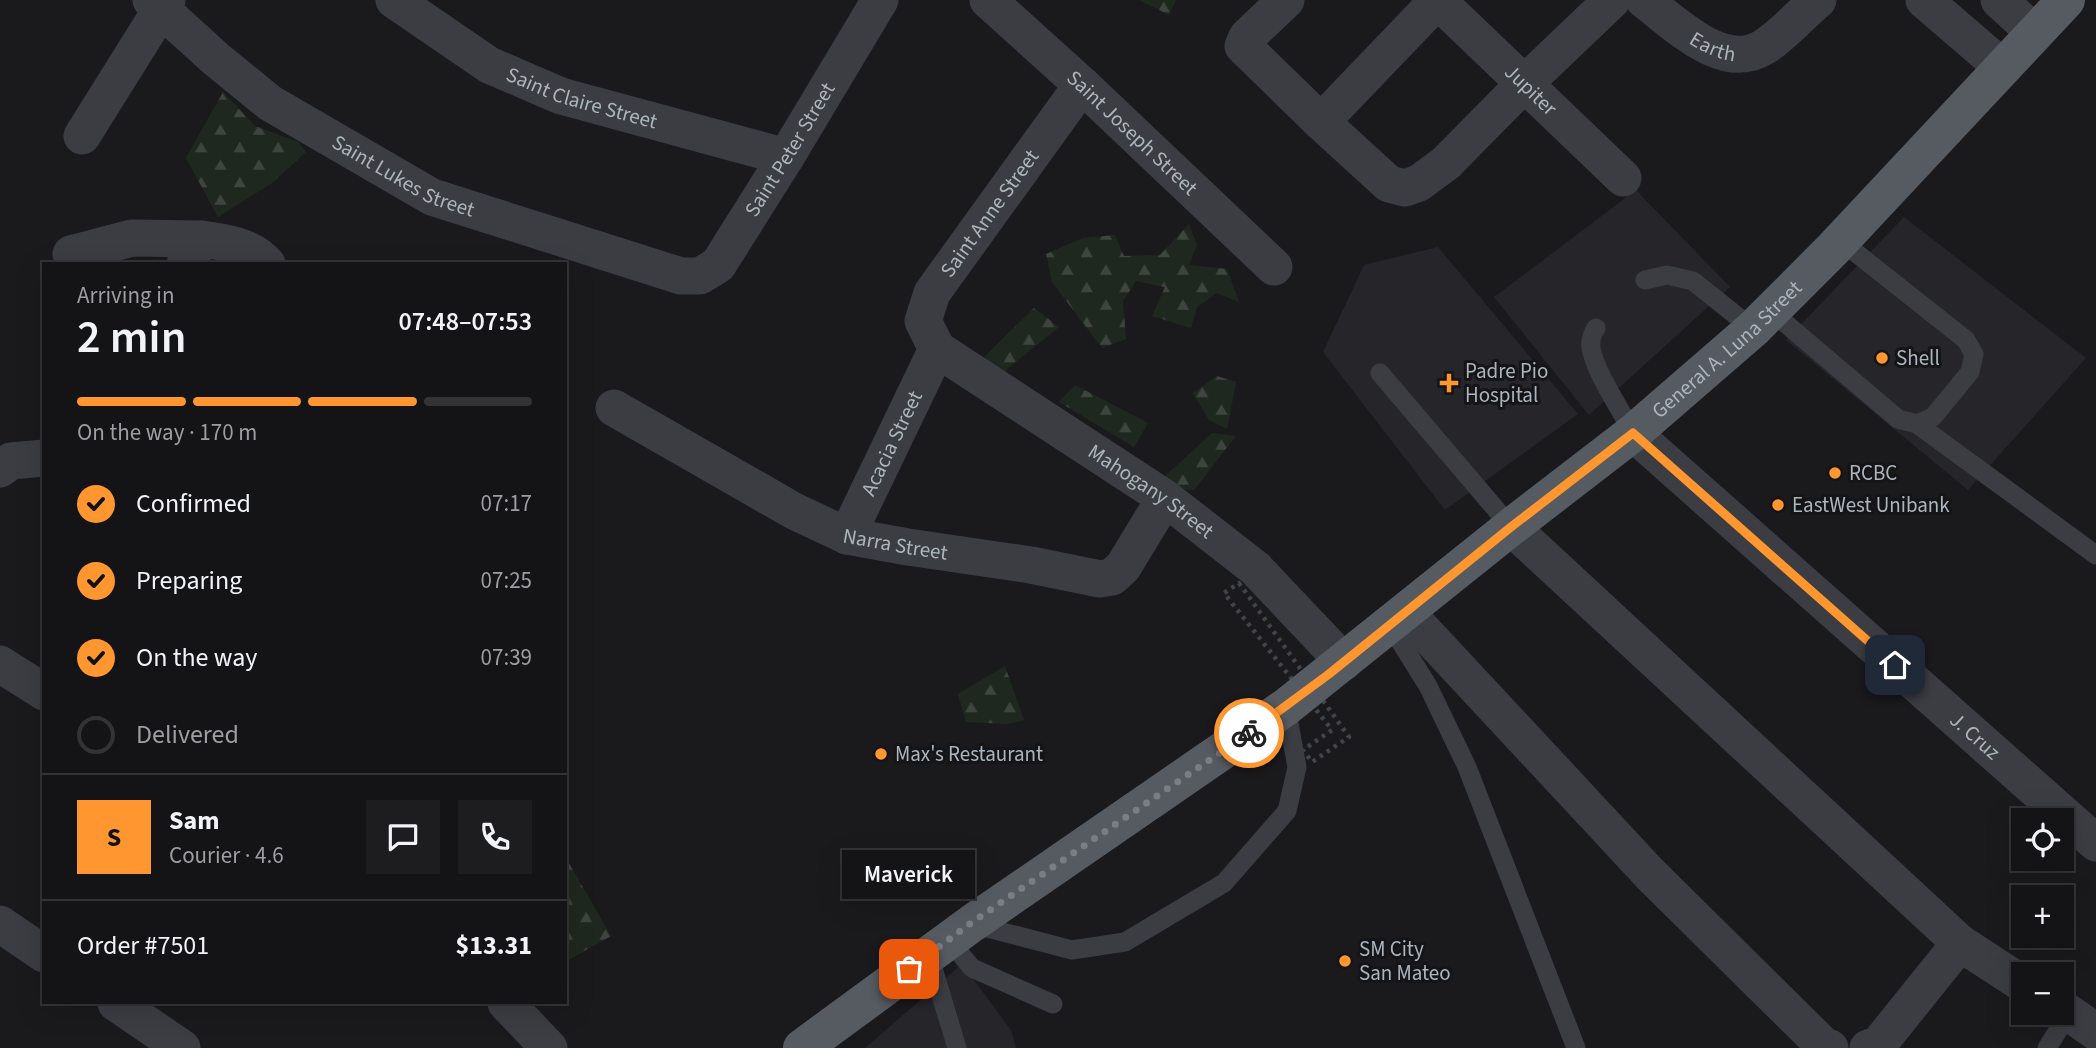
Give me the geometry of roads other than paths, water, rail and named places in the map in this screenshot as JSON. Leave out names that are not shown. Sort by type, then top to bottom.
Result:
[{"type":"main road","name":"General A. Luna Street","points":[[813,1045],[950,939],[1295,700],[1633,433],[1762,320],[1841,241],[2066,0]]},
{"type":"street","name":"Saint Claire Street","points":[[394,0],[489,65],[561,96],[786,157]]},
{"type":"street","name":"Saint Peter Street","points":[[681,276],[700,276],[718,265],[880,0]]},
{"type":"street","points":[[1286,0],[1247,37],[1242,46],[1389,184],[1405,188],[1419,183],[1446,163],[1612,0]]},
{"type":"street","points":[[1321,122],[1438,0]]},
{"type":"street","name":"Jupiter","points":[[1438,0],[1623,178]]},
{"type":"street","name":"Earth","points":[[1644,0],[1708,48],[1735,55],[1762,48],[1818,0]]},
{"type":"street","points":[[1924,0],[2002,67]]},
{"type":"street","points":[[1999,0],[2034,32]]},
{"type":"street","points":[[82,136],[160,3]]},
{"type":"street","name":"Saint Lukes Street","points":[[160,3],[216,59],[270,103],[432,197],[681,276]]},
{"type":"street","name":"Saint Joseph Street","points":[[1001,4],[1273,268]]},
{"type":"street","name":"Saint Anne Street","points":[[937,349],[923,321],[932,293],[1082,85]]},
{"type":"street","points":[[71,254],[132,238],[193,251],[226,242],[261,257],[265,262]]},
{"type":"street","name":"Mahogany Street","points":[[937,349],[1165,498],[1255,568],[1344,662]]},
{"type":"street","name":"Acacia Street","points":[[848,536],[937,349]]},
{"type":"street","name":"Narra Street","points":[[614,408],[794,511],[848,536],[1031,565],[1100,579],[1112,577],[1123,567],[1165,498]]},
{"type":"street","name":"J. Cruz","points":[[1633,433],[2096,843]]},
{"type":"street","points":[[0,469],[11,461],[42,458]]},
{"type":"street","points":[[1511,527],[1959,943],[2011,976]]},
{"type":"street","points":[[1398,618],[1650,874],[1825,1047],[1830,1048]]},
{"type":"street","points":[[0,664],[42,691]]},
{"type":"street","points":[[0,924],[42,953]]},
{"type":"street","points":[[1868,1048],[1878,1045],[1959,943]]},
{"type":"street","points":[[117,1004],[182,1048]]},
{"type":"street","points":[[507,1004],[549,1048]]},
{"type":"lane","points":[[1841,241],[1966,340],[1974,354],[1970,372],[1933,417],[1917,424]]},
{"type":"lane","points":[[1645,280],[1667,275],[1693,281],[1762,320],[1898,419],[1917,424],[2096,555]]},
{"type":"lane","points":[[1596,328],[1591,336],[1591,348],[1598,367],[1633,433]]},
{"type":"lane","points":[[1380,373],[1511,527]]},
{"type":"lane","points":[[1398,618],[1467,767],[1576,1048]]},
{"type":"lane","points":[[950,939],[1072,950],[1125,942],[1224,883],[1287,811],[1297,767],[1295,700]]},
{"type":"lane","points":[[950,939],[972,968],[1053,1004]]},
{"type":"lane","points":[[950,939],[957,1048]]},
{"type":"lane","points":[[2047,1048],[2075,1018]]},
{"type":"place","name":"Shell","points":[[1882,358]]},
{"type":"place","name":"Padre Pio Hospital","points":[[1449,383]]},
{"type":"place","name":"RCBC","points":[[1835,473]]},
{"type":"place","name":"EastWest Unibank","points":[[1778,505]]},
{"type":"place","name":"Max's Restaurant","points":[[881,754]]},
{"type":"place","name":"SM City San Mateo","points":[[1345,961]]},
{"type":"place","name":"Maverick","points":[[909,969]]}]
